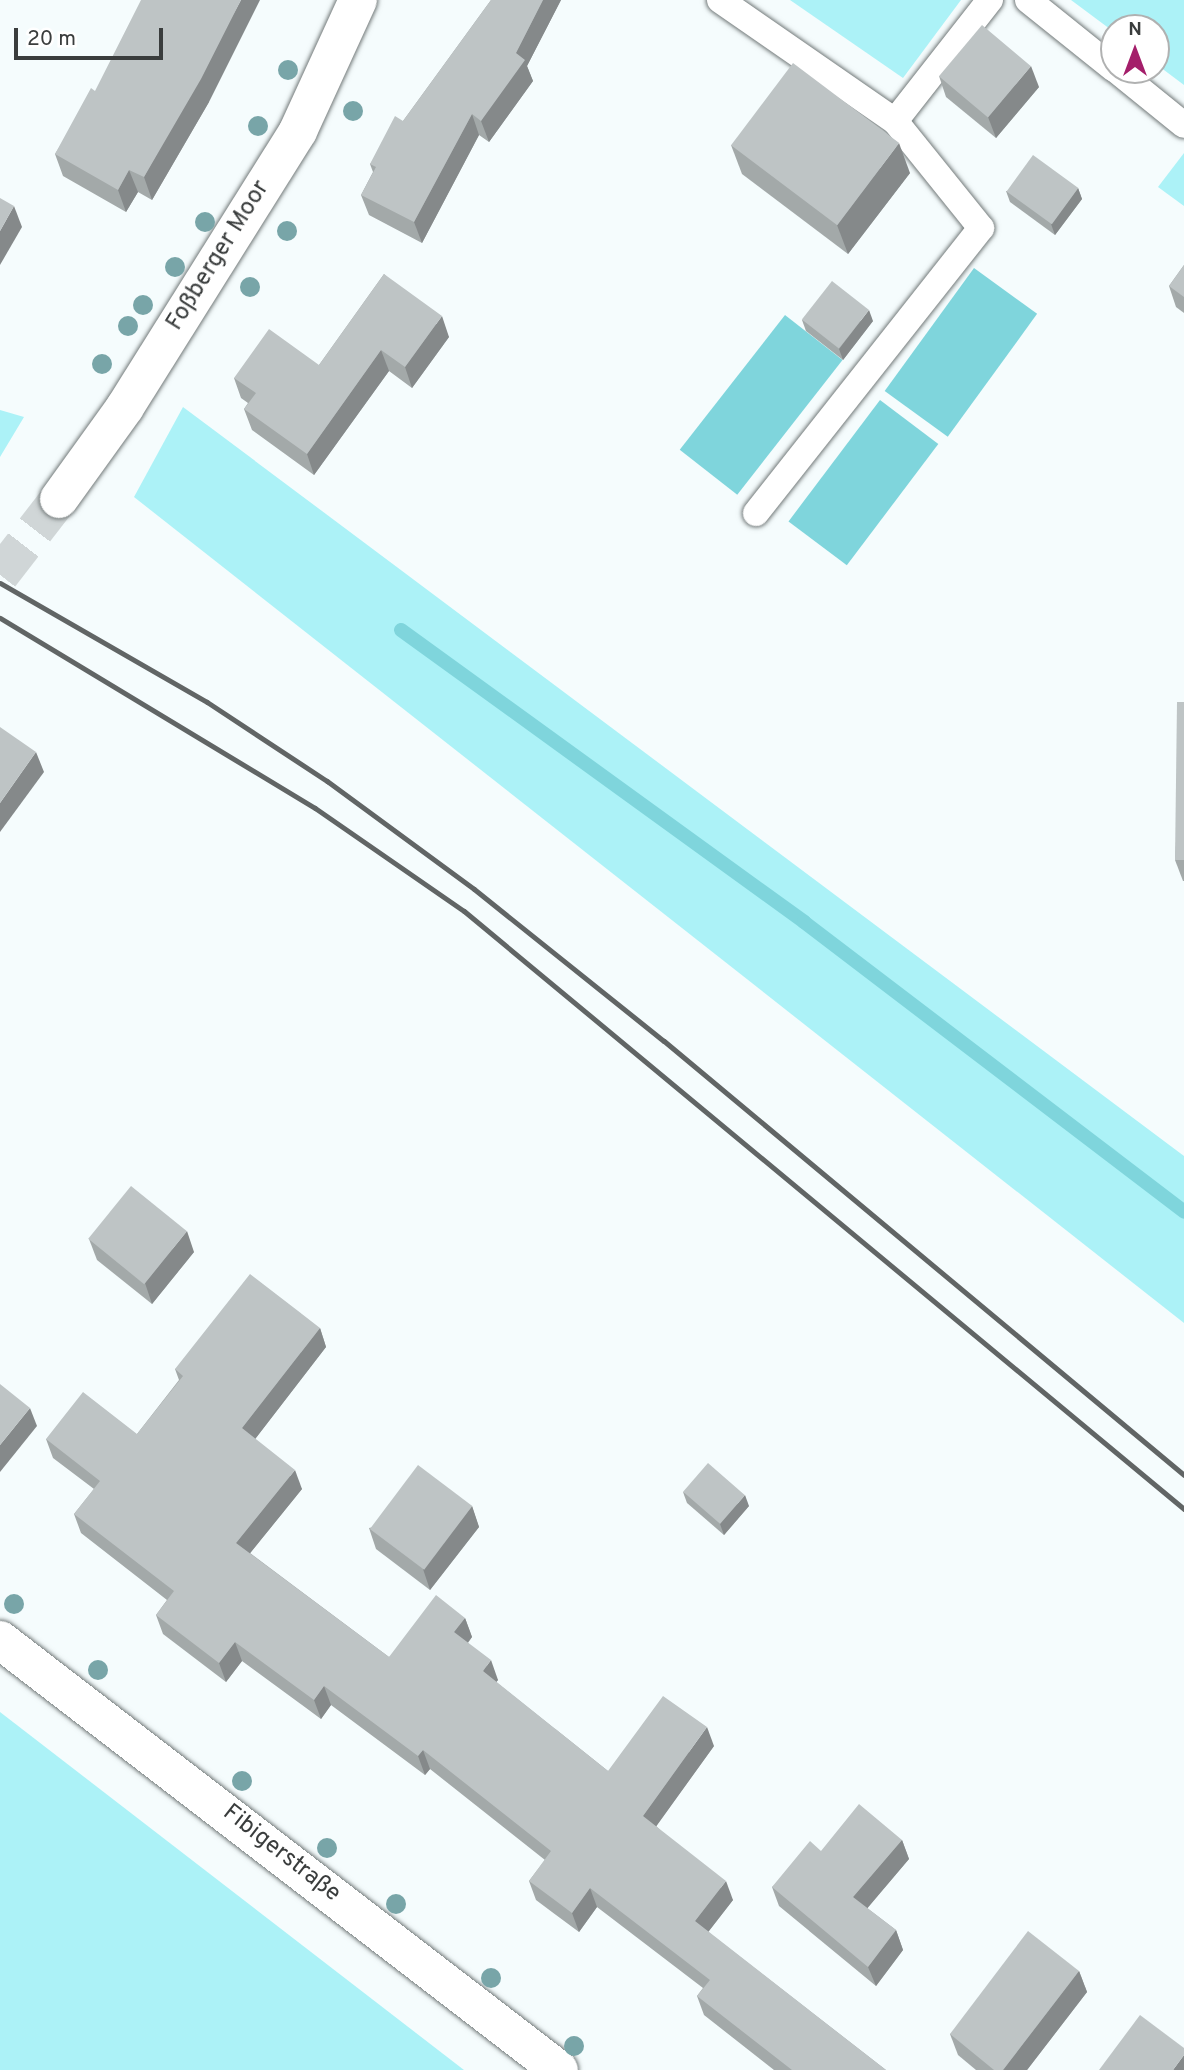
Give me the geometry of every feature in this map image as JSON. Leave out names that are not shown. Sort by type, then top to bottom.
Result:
[{"type":"street","name":"Foßberger Moor","points":[[59,499],[125,407],[298,131],[358,0]]},
{"type":"street","name":"Fibigerstraße","points":[[0,1640],[559,2070]]},
{"type":"lane","points":[[720,0],[895,121],[981,228],[756,513]]},
{"type":"lane","points":[[895,121],[990,0]]},
{"type":"lane","points":[[1028,0],[1100,57]]},
{"type":"lane","points":[[1133,84],[1184,125]]},
{"type":"shaded area","points":[[790,0],[961,0],[903,78]]},
{"type":"shaded area","points":[[1071,0],[1184,0],[1184,85],[1170,74],[1170,14],[1100,14],[1100,22]]},
{"type":"shaded area","points":[[1184,153],[1184,206],[1158,187]]},
{"type":"shaded area","points":[[974,268],[1037,314],[948,437],[885,391]]},
{"type":"shaded area","points":[[785,315],[843,360],[737,495],[680,450]]},
{"type":"shaded area","points":[[880,400],[938,444],[847,565],[789,521]]},
{"type":"shaded area","points":[[183,407],[1184,1156],[1184,1323],[134,497]]},
{"type":"shaded area","points":[[0,410],[24,417],[0,457]]},
{"type":"shaded area","points":[[0,1712],[464,2070],[0,2070]]},
{"type":"building","points":[[141,0],[241,0],[201,79],[144,177],[129,170],[118,190],[55,154],[91,88],[95,91]]},
{"type":"building","points":[[491,0],[543,0],[516,53],[525,60],[481,121],[472,114],[414,222],[361,195],[376,167],[370,164],[395,116],[403,121]]},
{"type":"building","points":[[982,25],[1031,66],[988,117],[939,76]]},
{"type":"building","points":[[793,63],[899,143],[837,225],[731,145]]},
{"type":"building","points":[[1033,155],[1078,188],[1052,224],[1007,191]]},
{"type":"building","points":[[0,198],[14,206],[0,231]]},
{"type":"building","points":[[1184,265],[1184,297],[1169,286]]},
{"type":"building","points":[[384,274],[442,316],[405,367],[381,350],[307,454],[244,409],[256,393],[234,378],[269,329],[319,365]]},
{"type":"building","points":[[832,281],[869,310],[839,349],[802,320]]},
{"type":"building","points":[[1177,702],[1184,702],[1184,860],[1175,860]]},
{"type":"building","points":[[0,727],[36,752],[0,803]]},
{"type":"building","points":[[131,1186],[187,1231],[144,1284],[88,1239]]},
{"type":"building","points":[[250,1274],[320,1328],[242,1428],[295,1470],[236,1543],[389,1657],[436,1595],[465,1618],[454,1632],[491,1660],[483,1671],[608,1771],[663,1696],[707,1727],[643,1816],[726,1881],[695,1921],[886,2070],[792,2070],[697,1996],[710,1980],[590,1888],[572,1913],[529,1881],[551,1851],[423,1750],[418,1756],[324,1686],[314,1700],[235,1642],[219,1663],[156,1615],[174,1591],[74,1514],[100,1481],[46,1439],[83,1392],[137,1434],[183,1376],[175,1369]]},
{"type":"building","points":[[0,1384],[30,1408],[0,1445]]},
{"type":"building","points":[[708,1463],[745,1495],[720,1524],[683,1492]]},
{"type":"building","points":[[418,1465],[472,1506],[424,1570],[370,1529]]},
{"type":"building","points":[[859,1804],[902,1840],[853,1897],[896,1930],[868,1967],[772,1887],[810,1841],[821,1851]]},
{"type":"building","points":[[1028,1931],[1079,1971],[1003,2070],[994,2070],[950,2034]]},
{"type":"building","points":[[1140,2015],[1184,2048],[1184,2055],[1173,2070],[1099,2070]]},
{"type":"waterway","points":[[401,630],[804,922],[1184,1212]]},
{"type":"tunnel","points":[[0,575],[59,499]]},
{"type":"railway","points":[[0,583],[207,702],[327,781],[474,889],[664,1041],[1184,1475]]},
{"type":"railway","points":[[0,618],[315,808],[464,911],[1184,1509]]}]
